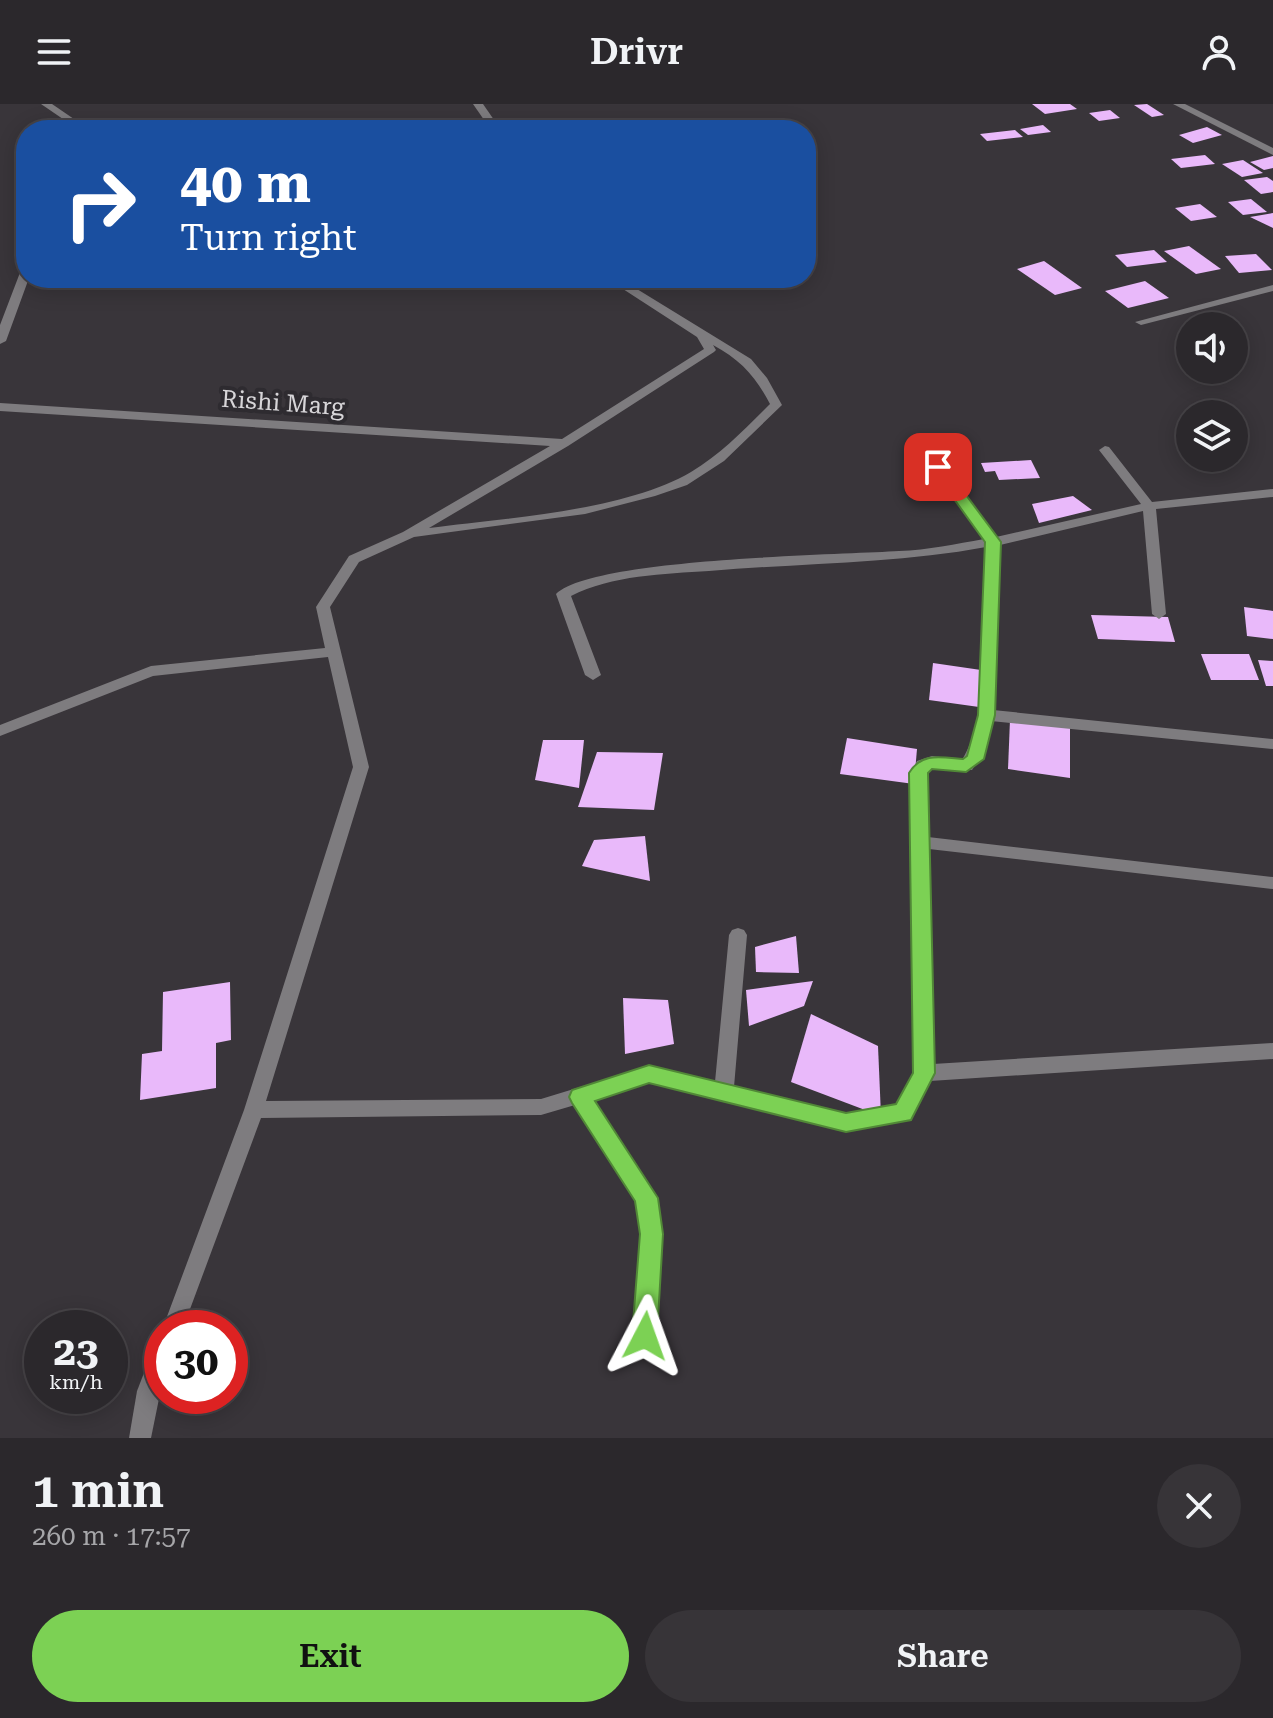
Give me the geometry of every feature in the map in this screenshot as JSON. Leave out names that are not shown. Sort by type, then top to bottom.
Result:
[{"type":"street","points":[[46,104],[70,120]]},
{"type":"street","points":[[1178,104],[1273,152]]},
{"type":"street","points":[[0,341],[17,288]]},
{"type":"street","points":[[408,535],[596,507],[684,481],[742,439],[776,405],[760,371],[736,352],[701,335],[627,288]]},
{"type":"street","points":[[1141,322],[1273,288]]},
{"type":"street","points":[[179,1310],[254,1110],[361,767],[323,607],[354,559],[408,535],[564,443],[710,350],[701,335]]},
{"type":"street","name":"Rishi Marg","points":[[0,407],[564,443]]},
{"type":"street","points":[[1105,450],[1149,506],[1159,614]]},
{"type":"street","points":[[254,1110],[541,1107],[649,1074],[846,1123],[903,1113],[924,1073],[919,773],[923,765],[932,762],[966,766],[975,759],[987,715],[993,542],[938,467]]},
{"type":"street","points":[[593,675],[563,594],[577,585],[655,571],[932,553],[1149,506],[1273,493]]},
{"type":"street","points":[[0,731],[151,671],[333,652]]},
{"type":"street","points":[[987,715],[1273,744]]},
{"type":"street","points":[[920,842],[1273,883]]},
{"type":"street","points":[[724,1092],[738,935]]},
{"type":"street","points":[[924,1073],[1273,1051]]},
{"type":"street","points":[[580,1097],[647,1198],[651,1234],[645,1336]]},
{"type":"street","points":[[140,1438],[144,1414]]},
{"type":"building","points":[[1032,104],[1070,104],[1077,109],[1045,114]]},
{"type":"building","points":[[1147,104],[1164,115],[1152,117],[1134,105]]},
{"type":"building","points":[[1110,110],[1120,118],[1099,121],[1089,113]]},
{"type":"building","points":[[1043,125],[1051,132],[1028,135],[1020,129]]},
{"type":"building","points":[[1207,127],[1222,135],[1193,143],[1179,135]]},
{"type":"building","points":[[1015,130],[1023,137],[987,141],[980,134]]},
{"type":"building","points":[[1205,155],[1215,164],[1181,168],[1171,159]]},
{"type":"building","points":[[1273,156],[1273,168],[1264,170],[1250,162]]},
{"type":"building","points":[[1243,160],[1263,173],[1242,177],[1222,164]]},
{"type":"building","points":[[1267,177],[1273,181],[1273,192],[1261,194],[1244,180]]},
{"type":"building","points":[[1251,199],[1267,212],[1243,215],[1228,202]]},
{"type":"building","points":[[1200,204],[1217,217],[1191,221],[1175,208]]},
{"type":"building","points":[[1273,213],[1273,228],[1250,217]]},
{"type":"building","points":[[1189,246],[1221,269],[1196,274],[1164,251]]},
{"type":"building","points":[[1154,250],[1167,262],[1127,267],[1115,255]]},
{"type":"building","points":[[1256,254],[1272,270],[1239,273],[1225,256]]},
{"type":"building","points":[[1044,261],[1082,288],[1055,295],[1017,269]]},
{"type":"building","points":[[1145,281],[1169,298],[1128,308],[1105,291]]},
{"type":"building","points":[[1031,460],[1040,478],[999,480],[995,471],[985,472],[981,463]]},
{"type":"building","points":[[1073,496],[1092,510],[1039,523],[1032,504]]},
{"type":"building","points":[[1244,607],[1273,611],[1273,639],[1247,636]]},
{"type":"building","points":[[1091,615],[1168,617],[1175,642],[1098,639]]},
{"type":"building","points":[[1201,654],[1249,654],[1259,680],[1211,680]]},
{"type":"building","points":[[1258,660],[1273,661],[1273,686],[1266,686]]},
{"type":"building","points":[[933,663],[981,670],[979,707],[929,700]]},
{"type":"building","points":[[1010,720],[1070,728],[1070,778],[1008,769]]},
{"type":"building","points":[[847,738],[917,749],[914,784],[840,774]]},
{"type":"building","points":[[543,740],[584,740],[579,788],[535,780]]},
{"type":"building","points":[[597,752],[663,753],[654,810],[578,807]]},
{"type":"building","points":[[645,836],[650,881],[582,866],[594,840]]},
{"type":"building","points":[[796,936],[799,973],[756,972],[755,947]]},
{"type":"building","points":[[813,981],[804,1006],[749,1026],[746,990]]},
{"type":"building","points":[[230,982],[231,1040],[216,1043],[216,1088],[140,1100],[142,1054],[162,1051],[163,992]]},
{"type":"building","points":[[623,998],[668,1000],[674,1044],[625,1054]]},
{"type":"building","points":[[811,1014],[878,1046],[881,1116],[791,1082]]},
{"type":"route","points":[[645,1336],[651,1234],[647,1198],[580,1097],[649,1074],[846,1123],[903,1113],[924,1073],[919,773],[923,765],[932,762],[966,766],[975,759],[987,715],[993,542],[938,467]]}]
